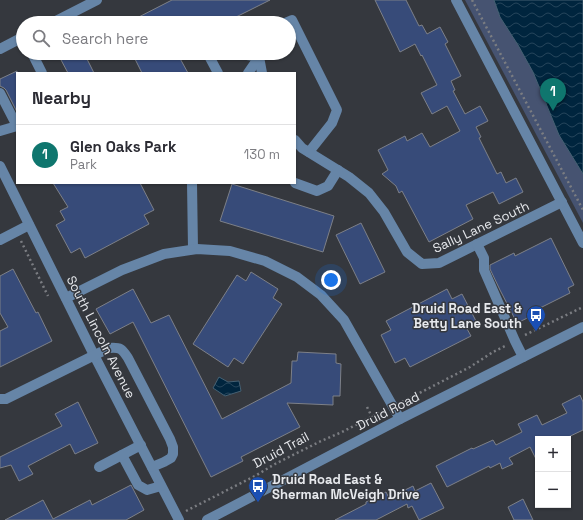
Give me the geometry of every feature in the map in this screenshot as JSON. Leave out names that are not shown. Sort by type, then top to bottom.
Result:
[{"type":"street","points":[[62,16],[78,4],[97,0]]},
{"type":"street","points":[[456,0],[583,243]]},
{"type":"street","points":[[296,28],[337,110],[332,123],[309,152]]},
{"type":"street","points":[[0,49],[16,41]]},
{"type":"street","points":[[36,60],[42,72]]},
{"type":"street","points":[[211,60],[217,72]]},
{"type":"street","points":[[249,72],[257,60]]},
{"type":"street","points":[[261,60],[262,72]]},
{"type":"street","points":[[0,93],[16,124]]},
{"type":"street","points":[[0,131],[16,126]]},
{"type":"street","name":"Sally Lane South","points":[[296,141],[302,148],[349,177],[369,193],[384,212],[407,252],[422,264],[439,263],[562,202]]},
{"type":"street","name":"South Lincoln Avenue","points":[[0,166],[94,355],[179,520]]},
{"type":"street","points":[[296,183],[317,191],[328,186],[338,170]]},
{"type":"street","points":[[192,184],[193,249]]},
{"type":"street","points":[[0,240],[29,225]]},
{"type":"street","points":[[477,244],[484,258],[484,270],[524,357]]},
{"type":"street","points":[[66,298],[122,270],[164,254],[193,249],[230,251],[265,260],[297,277],[321,295],[344,320],[400,419]]},
{"type":"street","name":"Druid Road","points":[[207,520],[225,516],[400,419],[583,327]]},
{"type":"street","points":[[0,399],[6,398],[109,348],[117,347],[123,350],[128,358],[170,440],[173,454],[171,458],[152,467]]},
{"type":"street","points":[[99,467],[141,445]]},
{"type":"street","points":[[122,455],[138,485],[147,490],[161,486]]},
{"type":"path","points":[[472,0],[583,210]]},
{"type":"path","points":[[21,241],[48,296]]},
{"type":"path","points":[[404,401],[470,367],[515,340],[583,307]]},
{"type":"path","points":[[367,407],[372,417]]},
{"type":"path","name":"Druid Trail","points":[[190,509],[255,476],[275,464],[382,412]]},
{"type":"shaded area","points":[[465,0],[583,0],[583,223]]},
{"type":"water","points":[[494,0],[583,0],[583,174],[559,135],[533,72],[500,17]]},
{"type":"water","points":[[219,377],[228,382],[239,381],[241,391],[225,396],[213,388]]},
{"type":"building","points":[[172,0],[270,0],[238,16],[141,16]]},
{"type":"building","points":[[375,0],[406,0],[419,26],[422,25],[427,34],[440,27],[448,42],[445,44],[461,76],[451,81],[455,90],[453,91],[465,114],[480,106],[488,121],[476,127],[481,137],[479,138],[497,174],[501,172],[506,183],[516,178],[523,192],[499,204],[493,192],[466,205],[473,219],[429,242],[402,191],[399,193],[396,186],[382,174],[388,170],[378,150],[405,136],[407,141],[422,133],[430,147],[460,131],[447,106],[432,114],[421,93],[437,85],[422,55],[421,56],[415,44],[400,52]]},
{"type":"building","points":[[61,60],[88,60],[94,72],[67,72]]},
{"type":"building","points":[[136,60],[181,60],[187,72],[142,72]]},
{"type":"building","points":[[17,71],[16,110],[6,90],[0,86],[0,79]]},
{"type":"building","points":[[54,184],[141,184],[154,210],[144,215],[149,224],[85,258],[80,248],[71,253],[56,225],[65,220],[60,211],[68,207]]},
{"type":"building","points":[[232,184],[334,216],[323,252],[220,221]]},
{"type":"building","points":[[361,223],[385,272],[360,284],[336,235]]},
{"type":"building","points":[[551,238],[574,285],[568,288],[570,293],[540,308],[542,311],[517,323],[490,269],[490,265],[514,253],[515,256]]},
{"type":"building","points":[[13,269],[36,313],[38,312],[52,341],[0,367],[0,331],[8,327],[0,313],[0,276]]},
{"type":"building","points":[[251,272],[278,289],[273,298],[282,304],[243,364],[234,358],[228,367],[193,344],[237,275],[246,281]]},
{"type":"building","points":[[133,289],[151,323],[169,315],[222,419],[291,383],[292,361],[297,361],[298,352],[336,354],[336,363],[341,364],[340,396],[333,396],[333,405],[287,403],[300,427],[241,457],[243,461],[211,477],[133,322],[110,334],[96,309]]},
{"type":"building","points":[[447,289],[452,299],[462,294],[476,321],[466,327],[471,336],[410,367],[405,358],[395,363],[381,335],[391,330],[386,321]]},
{"type":"building","points":[[580,395],[583,402],[583,430],[570,436],[535,436],[535,457],[530,447],[509,458],[513,464],[502,469],[500,463],[490,468],[489,466],[447,487],[436,466],[472,448],[473,449],[493,440],[496,445],[522,432],[518,424],[537,415],[542,425],[567,413],[562,404]]},
{"type":"building","points":[[78,402],[98,443],[75,454],[70,444],[28,466],[33,474],[19,481],[11,465],[0,468],[0,457],[62,426],[55,414]]},
{"type":"building","points":[[431,483],[444,508],[419,520],[412,506],[408,508],[407,504],[376,520],[335,520],[386,492],[389,498],[413,486],[415,491]]},
{"type":"building","points":[[131,485],[144,510],[126,520],[5,520],[43,500],[53,519],[90,500],[92,505]]},
{"type":"building","points":[[523,499],[533,520],[514,520],[508,507]]},
{"type":"place","name":"Glen Oaks Park","points":[[553,111]]},
{"type":"place","name":"Druid Road East & Betty Lane South","points":[[536,332]]},
{"type":"place","name":"Druid Road East & Sherman McVeigh Drive","points":[[258,503]]}]
